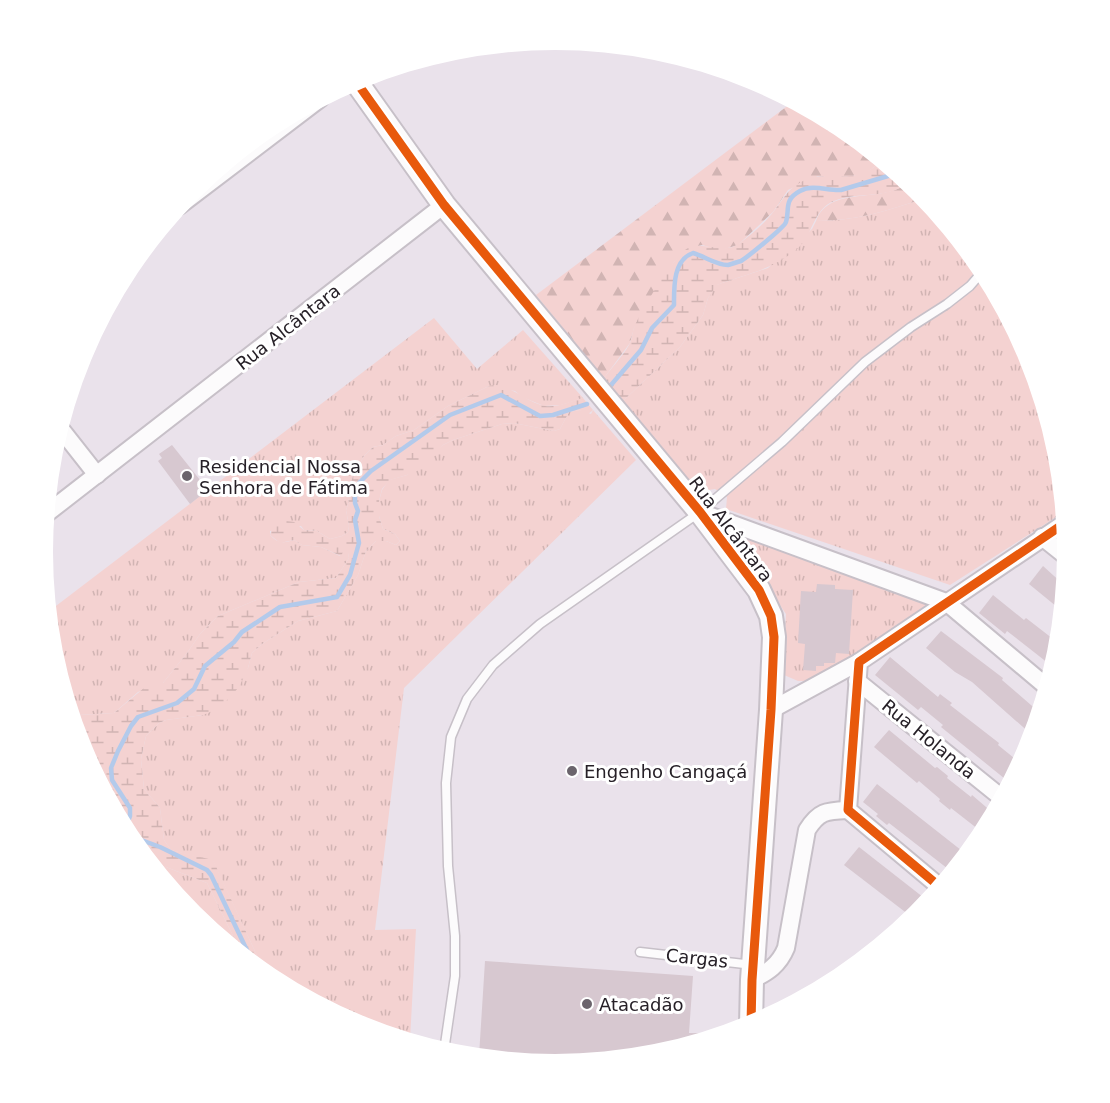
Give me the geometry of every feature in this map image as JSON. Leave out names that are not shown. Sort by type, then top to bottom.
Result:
[{"type":"street","points":[[361,89],[444,205]]},
{"type":"street","name":"Rua Alcântara","points":[[55,507],[444,205],[700,512],[759,591],[771,616],[774,637],[771,710],[751,1013]]},
{"type":"street","points":[[67,437],[97,475]]},
{"type":"street","points":[[700,512],[946,602],[1040,681]]},
{"type":"street","points":[[771,710],[859,662],[1056,528]]},
{"type":"street","points":[[1042,537],[1057,549]]},
{"type":"street","points":[[848,810],[859,662]]},
{"type":"street","name":"Rua Holanda","points":[[857,681],[995,792]]},
{"type":"street","points":[[753,973],[775,966],[780,961],[786,948],[807,831],[815,818],[828,811],[848,810],[933,881]]},
{"type":"lane","points":[[445,1041],[455,976],[455,936],[448,866],[446,783],[451,737],[467,699],[494,665],[540,624],[700,512],[782,442],[865,362],[911,327],[947,304],[976,279]]},
{"type":"lane","name":"Cargas","points":[[640,952],[753,973]]},
{"type":"green space","points":[[787,106],[834,134],[876,166],[863,175],[818,176],[788,190],[773,212],[738,245],[721,250],[702,245],[687,249],[674,262],[634,328],[630,343],[604,378],[536,295]]},
{"type":"green space","points":[[876,166],[901,188],[834,201],[817,216],[806,238],[796,250],[767,268],[717,285],[708,298],[703,315],[680,347],[623,401],[604,378],[629,345],[643,310],[666,272],[682,253],[694,246],[727,248],[740,243],[762,224],[789,191],[801,182],[822,176],[852,176]]},
{"type":"green space","points":[[900,188],[914,202],[871,214],[816,221],[823,210],[844,198],[885,193]]},
{"type":"green space","points":[[914,202],[953,246],[990,301],[1019,359],[1030,390],[1040,422],[1053,486],[1056,517],[950,585],[726,509],[727,497],[715,489],[697,492],[623,401],[680,347],[703,315],[708,298],[716,285],[768,268],[812,229],[816,221],[844,219]]},
{"type":"green space","points":[[434,318],[477,369],[523,330],[583,398],[561,405],[544,406],[522,397],[515,391],[489,386],[448,406],[414,430],[396,436],[383,445],[373,447],[364,456],[346,490],[349,502],[346,510],[348,532],[330,539],[317,531],[304,530],[301,526],[270,531],[270,535],[278,541],[294,540],[302,545],[321,547],[340,556],[342,552],[348,552],[349,558],[336,578],[299,582],[218,616],[200,634],[163,683],[138,692],[114,713],[81,715],[70,681],[56,606]]},
{"type":"green space","points":[[489,386],[502,386],[545,406],[559,405],[583,398],[593,410],[587,415],[580,410],[569,412],[560,429],[554,431],[514,423],[502,424],[453,440],[443,445],[422,467],[390,480],[382,489],[379,516],[383,529],[395,534],[400,541],[396,545],[386,541],[376,541],[366,551],[358,575],[337,611],[298,621],[262,644],[252,653],[239,687],[220,708],[203,715],[166,720],[159,723],[146,736],[141,759],[144,789],[160,808],[164,840],[171,850],[213,860],[257,956],[234,937],[207,883],[165,867],[157,857],[120,802],[91,744],[81,715],[114,713],[150,683],[163,683],[200,634],[218,616],[299,582],[336,578],[349,558],[348,553],[343,552],[341,556],[321,547],[302,545],[294,540],[280,543],[270,535],[273,526],[278,522],[294,522],[304,530],[317,531],[330,539],[342,536],[348,532],[349,526],[346,510],[349,502],[346,490],[364,456],[373,447],[383,445],[396,436],[414,430],[448,406]]},
{"type":"green space","points":[[580,410],[591,414],[593,410],[636,460],[404,688],[375,930],[416,929],[410,1032],[333,1002],[257,956],[213,861],[171,850],[164,840],[160,808],[144,789],[141,759],[146,736],[159,723],[166,720],[203,715],[248,668],[252,653],[262,644],[298,621],[337,611],[358,575],[366,551],[376,541],[386,541],[396,545],[400,541],[395,534],[383,529],[379,516],[382,490],[389,480],[407,475],[443,445],[453,440],[502,424],[514,423],[554,431],[560,429],[569,412]]},
{"type":"green space","points":[[735,531],[932,601],[820,676],[798,681],[784,675],[783,671],[786,614],[735,538],[733,533]]},
{"type":"green space","points":[[165,867],[207,883],[234,937],[200,906]]},
{"type":"building","name":"Residencial Nossa Senhora de Fátima","points":[[172,445],[208,490],[190,504],[158,461],[162,458],[159,454]]},
{"type":"building","points":[[1043,566],[1056,578],[1054,605],[1029,584]]},
{"type":"building","points":[[817,584],[835,585],[835,589],[853,590],[849,654],[836,653],[835,663],[816,666],[816,671],[803,670],[805,644],[798,643],[801,591],[816,592]]},
{"type":"building","points":[[993,595],[1024,620],[1026,618],[1049,636],[1045,660],[1007,631],[1005,634],[979,613]]},
{"type":"building","points":[[941,631],[1003,678],[1002,680],[1032,706],[1025,728],[972,682],[955,672],[926,648]]},
{"type":"building","points":[[890,657],[938,697],[940,694],[952,703],[950,705],[999,743],[998,745],[1013,757],[1003,777],[941,727],[943,725],[921,707],[918,710],[875,675]]},
{"type":"building","points":[[889,730],[935,768],[937,767],[948,776],[947,778],[987,807],[974,826],[951,808],[950,810],[919,781],[917,783],[874,747]]},
{"type":"building","points":[[877,784],[959,848],[945,867],[889,823],[887,825],[863,802]]},
{"type":"building","points":[[859,847],[920,895],[904,911],[844,865]]},
{"type":"building","name":"Atacadão","points":[[485,961],[693,976],[689,1033],[695,1033],[653,1044],[588,1052],[555,1054],[480,1048]]},
{"type":"waterway","points":[[611,385],[641,350],[652,328],[674,305],[676,275],[686,257],[693,253],[719,264],[728,265],[741,261],[784,225],[789,202],[800,191],[815,188],[841,190],[888,176]]},
{"type":"waterway","points":[[130,817],[130,808],[112,780],[111,768],[131,726],[138,717],[177,703],[194,689],[205,666],[234,642],[242,632],[280,607],[337,597],[350,575],[359,543],[355,520],[358,511],[355,492],[359,483],[371,471],[450,415],[501,395],[540,416],[553,415],[587,404]]},
{"type":"waterway","points":[[146,842],[207,870],[245,947]]},
{"type":"cycle path","points":[[361,89],[444,205],[700,512],[759,590],[771,616],[774,637],[771,710],[751,1013]]},
{"type":"cycle path","points":[[933,881],[848,810],[859,662],[1056,529]]},
{"type":"place","name":"Residencial Nossa Senhora de Fátima","points":[[187,476]]},
{"type":"place","name":"Engenho Cangaçá","points":[[572,771]]},
{"type":"place","name":"Atacadão","points":[[587,1004]]}]
